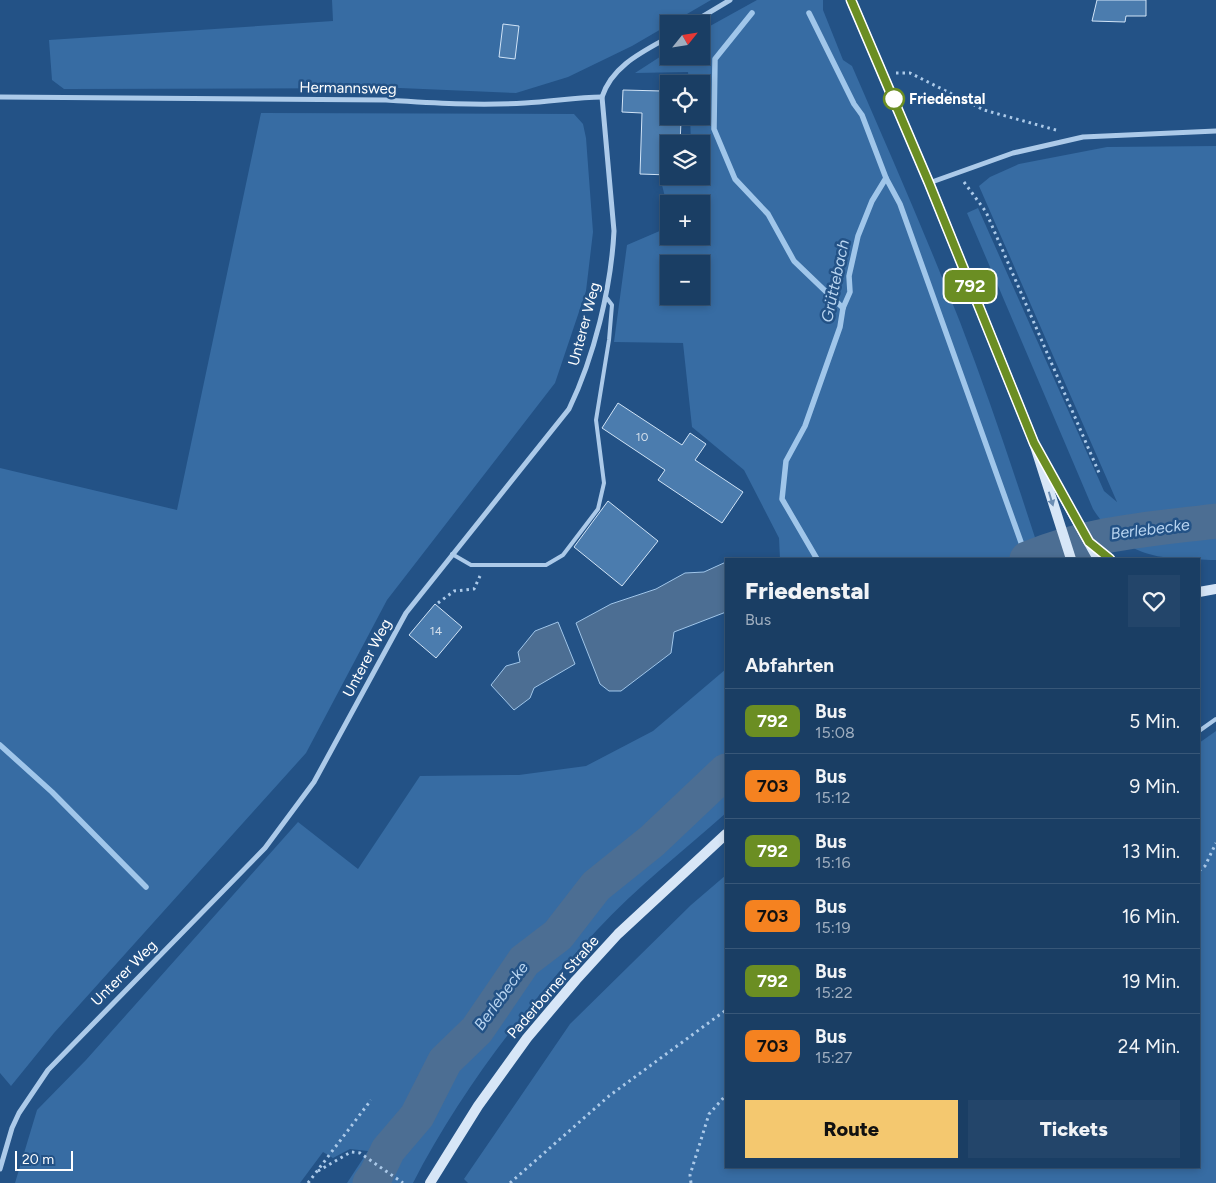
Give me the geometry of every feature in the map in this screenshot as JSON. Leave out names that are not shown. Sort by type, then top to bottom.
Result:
[{"type":"main road","points":[[851,0],[929,183],[1034,443],[1071,558]]},
{"type":"main road","points":[[1034,443],[1089,542],[1105,558]]},
{"type":"main road","points":[[1200,592],[1216,589]]},
{"type":"main road","name":"Paderborner Straße","points":[[434,1182],[478,1106],[527,1038],[618,934],[725,835]]},
{"type":"street","points":[[705,15],[730,0]]},
{"type":"street","points":[[602,96],[606,83],[617,69],[660,43]]},
{"type":"street","name":"Hermannsweg","points":[[0,97],[386,100],[450,104],[526,103],[567,97],[602,96]]},
{"type":"street","name":"Unterer Weg","points":[[0,1169],[12,1128],[19,1113],[48,1070],[265,848],[308,789],[332,750],[406,613],[569,409],[580,386],[606,297],[614,231],[602,96]]},
{"type":"street","points":[[929,183],[1013,152],[1083,137],[1216,132]]},
{"type":"lane","points":[[452,554],[464,562],[479,565],[546,565],[563,555],[598,509],[604,483],[596,420],[610,340],[612,305],[606,297]]},
{"type":"lane","points":[[1200,730],[1216,719]]},
{"type":"path","points":[[884,77],[900,72],[910,72],[984,110],[1083,137]]},
{"type":"path","points":[[956,172],[986,212],[1100,475]]},
{"type":"path","points":[[438,603],[454,591],[474,589],[480,580],[479,565]]},
{"type":"path","points":[[1200,869],[1205,866],[1216,843]]},
{"type":"path","points":[[510,1183],[609,1096],[725,1011]]},
{"type":"path","points":[[691,1183],[690,1176],[709,1114],[725,1096]]},
{"type":"path","points":[[308,1183],[371,1100]]},
{"type":"path","points":[[315,1173],[351,1152],[363,1156],[403,1183]]},
{"type":"shaded area","points":[[332,0],[711,0],[685,15],[660,15],[660,30],[632,46],[568,77],[516,93],[400,88],[64,89],[52,80],[49,40],[333,21]]},
{"type":"shaded area","points":[[757,0],[823,0],[823,10],[843,60],[852,66],[960,322],[1013,469],[1042,558],[780,558],[779,538],[744,470],[692,427],[683,343],[614,342],[627,245],[660,231],[660,245],[710,245],[710,195],[664,195],[662,185],[710,185],[710,135],[691,135],[690,125],[710,125],[710,75],[688,75],[688,72],[635,73],[660,57],[660,65],[710,65],[710,26]]},
{"type":"shaded area","points":[[261,113],[574,114],[583,124],[586,138],[593,232],[586,291],[555,383],[387,600],[306,753],[54,1033],[11,1086],[0,1073],[0,468],[177,510]]},
{"type":"shaded area","points":[[1216,146],[1216,560],[1170,558],[1146,553],[1118,538],[1093,509],[967,213],[978,208],[1104,491],[1117,502],[979,186],[990,177],[1019,164],[1107,147]]},
{"type":"shaded area","points":[[725,562],[725,612],[674,632],[671,653],[621,691],[609,691],[600,684],[576,623],[611,604],[656,589],[685,573],[704,572]]},
{"type":"shaded area","points":[[558,622],[575,664],[534,688],[530,698],[514,710],[491,685],[506,666],[520,662],[518,652],[535,631]]},
{"type":"shaded area","points":[[725,670],[725,814],[628,899],[597,930],[545,989],[496,1050],[473,1083],[431,1149],[413,1183],[347,1183],[368,1151],[350,1149],[333,1158],[323,1152],[300,1183],[15,1183],[37,1110],[86,1060],[298,822],[358,869],[420,776],[519,775],[586,766],[653,731]]},
{"type":"shaded area","points":[[1216,731],[1216,1183],[468,1183],[464,1179],[570,1024],[691,905],[725,876],[725,1168],[1200,1168],[1200,742]]},
{"type":"building","points":[[1097,0],[1146,0],[1146,16],[1126,16],[1125,22],[1092,21]]},
{"type":"building","points":[[503,24],[519,26],[515,59],[499,57]]},
{"type":"building","points":[[623,90],[660,91],[660,125],[681,125],[680,135],[660,135],[660,175],[640,174],[642,113],[622,112]]},
{"type":"building","points":[[618,403],[682,445],[690,433],[706,444],[695,460],[743,492],[722,523],[658,480],[665,470],[602,428]]},
{"type":"building","points":[[608,501],[658,541],[622,586],[574,547]]},
{"type":"building","points":[[435,604],[462,627],[436,658],[409,635]]},
{"type":"waterway","points":[[752,13],[715,59],[714,129],[735,179],[768,214],[794,261],[843,308]]},
{"type":"waterway","name":"Grüttebach","points":[[809,13],[854,104],[862,115],[886,178],[872,201],[858,236],[849,276],[850,292],[843,308],[840,327],[805,426],[786,461],[782,499],[816,558]]},
{"type":"waterway","points":[[886,178],[900,204],[1027,558]]},
{"type":"waterway","name":"Berlebecke","points":[[1030,558],[1073,543],[1120,533],[1216,521]]},
{"type":"waterway","points":[[0,745],[52,792],[146,887]]},
{"type":"waterway","name":"Berlebecke","points":[[370,1183],[388,1150],[417,1116],[445,1061],[477,1030],[524,961],[558,935],[596,886],[652,841],[725,772]]},
{"type":"bus line","name":"792","points":[[851,0],[929,183],[1034,443],[1089,542],[1108,558]]},
{"type":"place","name":"Friedenstal","points":[[894,99]]}]
